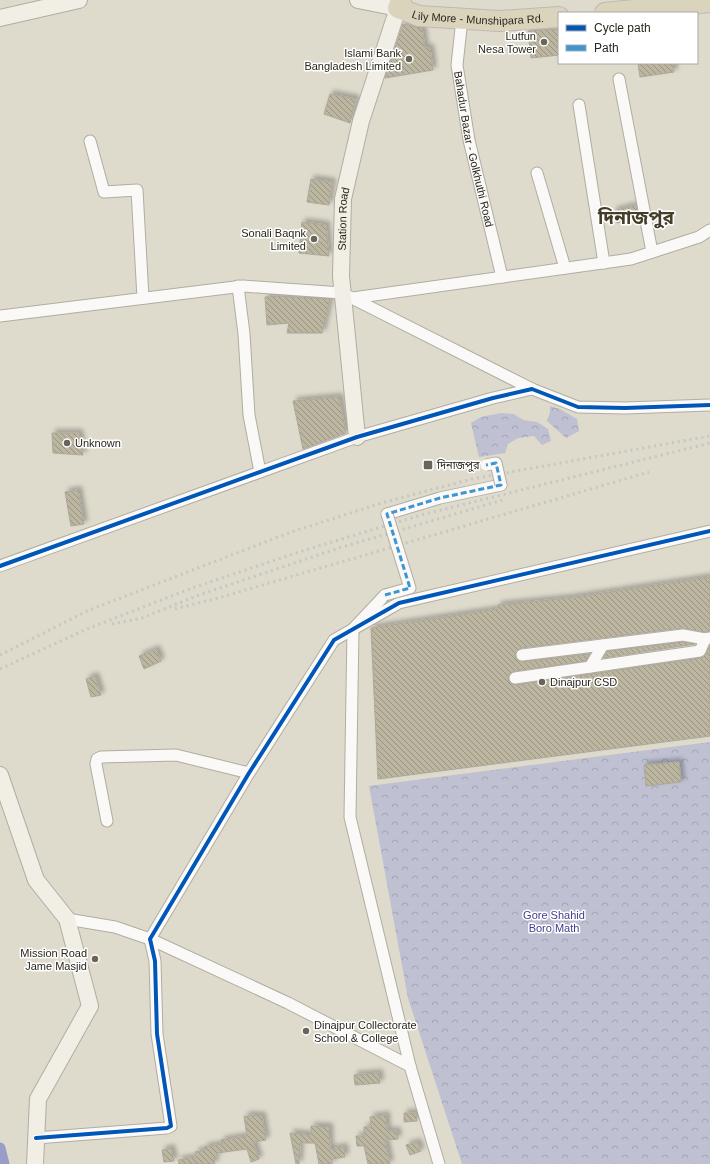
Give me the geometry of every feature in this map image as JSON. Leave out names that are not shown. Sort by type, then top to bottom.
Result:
[{"type":"highway","points":[[611,12],[658,4],[710,2]]},
{"type":"highway","name":"Lily More - Munshipara Rd.","points":[[400,4],[419,16],[499,21],[558,17]]},
{"type":"street","points":[[0,18],[79,0]]},
{"type":"street","points":[[358,0],[400,4]]},
{"type":"street","name":"Station Road","points":[[357,437],[348,295],[341,276],[343,199],[361,121],[400,4]]},
{"type":"street","name":"Bahadur Bazar - Golkhuthi Road","points":[[462,19],[457,65],[469,140],[502,277]]},
{"type":"street","points":[[619,78],[652,252]]},
{"type":"street","points":[[578,105],[604,263]]},
{"type":"street","points":[[90,141],[104,192],[137,190],[143,298]]},
{"type":"street","points":[[537,173],[565,268]]},
{"type":"street","points":[[0,316],[238,286],[348,295],[502,277],[632,259],[699,237],[710,230]]},
{"type":"street","points":[[238,286],[244,334],[249,416],[260,472]]},
{"type":"street","points":[[348,295],[532,390],[578,406],[624,408],[710,405]]},
{"type":"street","points":[[0,566],[357,437],[493,398],[532,390]]},
{"type":"street","points":[[439,1164],[410,1066],[350,817],[354,629],[385,595],[410,588],[387,514],[440,498],[501,485],[496,463],[486,465]]},
{"type":"street","points":[[36,1138],[167,1128],[171,1126],[157,1034],[155,961],[150,939],[249,773],[334,640],[399,603],[710,531]]},
{"type":"street","points":[[515,678],[700,651],[707,638],[683,635],[522,655]]},
{"type":"street","points":[[590,667],[603,645]]},
{"type":"street","points":[[107,821],[96,764],[97,758],[176,755],[249,773]]},
{"type":"street","points":[[0,775],[36,880],[67,919],[90,1006],[38,1099],[35,1164]]},
{"type":"street","points":[[67,919],[115,927],[150,939],[288,1003],[410,1066]]},
{"type":"green space","points":[[550,406],[560,409],[577,419],[579,431],[566,438],[547,421]]},
{"type":"green space","points":[[501,413],[514,414],[523,420],[537,422],[548,429],[551,441],[542,445],[534,436],[518,438],[508,444],[505,453],[479,457],[471,423],[481,417]]},
{"type":"green space","name":"Gore Shahid Boro Math","points":[[710,742],[710,1164],[462,1164],[408,998],[369,786]]},
{"type":"building","name":"Islami Bank Bangladesh Limited","points":[[403,24],[422,28],[425,48],[430,48],[433,70],[385,78]]},
{"type":"building","name":"Lutfun Nesa Tower","points":[[558,29],[558,55],[531,58],[528,31]]},
{"type":"building","points":[[638,64],[673,64],[674,72],[640,77]]},
{"type":"building","points":[[330,94],[356,99],[350,123],[324,114]]},
{"type":"building","points":[[311,179],[332,182],[329,205],[307,202]]},
{"type":"building","points":[[636,205],[638,217],[617,223],[613,211]]},
{"type":"building","name":"Sonali Baqnk Limited","points":[[302,222],[326,225],[329,256],[299,253]]},
{"type":"building","points":[[279,296],[330,299],[322,333],[287,333],[289,323],[267,325],[265,297]]},
{"type":"building","points":[[339,397],[346,433],[303,449],[293,401]]},
{"type":"building","name":"Unknown","points":[[52,433],[79,433],[83,455],[53,453]]},
{"type":"building","points":[[78,490],[84,524],[71,526],[65,492]]},
{"type":"building","name":"Dinajpur CSD","points":[[710,577],[710,631],[705,632],[682,628],[521,648],[515,655],[517,660],[522,662],[590,654],[586,661],[514,671],[509,675],[508,679],[510,683],[516,685],[701,658],[706,654],[710,645],[710,736],[378,779],[371,628],[498,609],[498,605],[569,598]]},
{"type":"building","points":[[683,642],[695,644],[603,658],[607,651]]},
{"type":"building","points":[[156,649],[161,661],[144,669],[139,656]]},
{"type":"building","points":[[95,676],[101,695],[91,697],[86,679]]},
{"type":"building","points":[[679,762],[681,782],[646,786],[644,765]]},
{"type":"building","points":[[379,1073],[380,1083],[355,1085],[354,1075]]},
{"type":"building","points":[[404,1113],[416,1113],[417,1121],[404,1122]]},
{"type":"building","points":[[248,1115],[262,1116],[266,1140],[253,1142],[259,1159],[251,1162],[247,1149],[217,1153],[217,1157],[214,1158],[215,1164],[179,1164],[178,1160],[196,1157],[195,1152],[205,1150],[204,1147],[222,1144],[221,1140],[247,1136],[244,1116],[248,1117]]},
{"type":"building","points":[[386,1115],[387,1131],[397,1131],[398,1139],[385,1140],[390,1164],[368,1164],[364,1146],[357,1146],[356,1136],[364,1136],[364,1127],[371,1127],[370,1117]]},
{"type":"building","points":[[311,1126],[329,1127],[330,1149],[344,1147],[345,1157],[332,1159],[332,1164],[319,1164],[315,1143],[300,1143],[299,1164],[296,1164],[290,1133],[311,1135]]},
{"type":"building","points":[[417,1142],[421,1151],[410,1155],[406,1145]]},
{"type":"building","points":[[171,1148],[174,1161],[164,1162],[162,1150]]},
{"type":"waterway","points":[[0,1148],[4,1164]]},
{"type":"railway","points":[[0,655],[87,611],[291,532],[385,502],[472,479],[710,436]]},
{"type":"railway","points":[[0,669],[87,629],[192,588],[299,552],[421,515],[710,443]]},
{"type":"railway","points":[[175,609],[218,598],[649,472]]},
{"type":"railway","points":[[112,624],[142,618],[199,595],[339,548],[503,500]]},
{"type":"marked path","points":[[385,595],[410,588],[387,514],[440,498],[501,485],[496,463],[486,465]]},
{"type":"cycle path","points":[[0,566],[357,437],[493,398],[532,389],[578,407],[625,408],[710,405]]},
{"type":"cycle path","points":[[36,1138],[167,1128],[171,1126],[157,1034],[155,961],[150,939],[249,773],[334,640],[399,603],[710,531]]},
{"type":"place","name":"Lutfun Nesa Tower","points":[[544,42]]},
{"type":"place","name":"Islami Bank Bangladesh Limited","points":[[409,59]]},
{"type":"place","name":"Sonali Baqnk Limited","points":[[314,239]]},
{"type":"place","name":"Unknown","points":[[67,443]]},
{"type":"place","name":"দিনাজপুর","points":[[428,465]]},
{"type":"place","name":"Dinajpur CSD","points":[[542,682]]},
{"type":"place","name":"Mission Road Jame Masjid","points":[[95,959]]},
{"type":"place","name":"Dinajpur Collectorate School & College","points":[[306,1031]]},
{"type":"district","name":"দিনাজপুর","points":[[636,217]]}]
